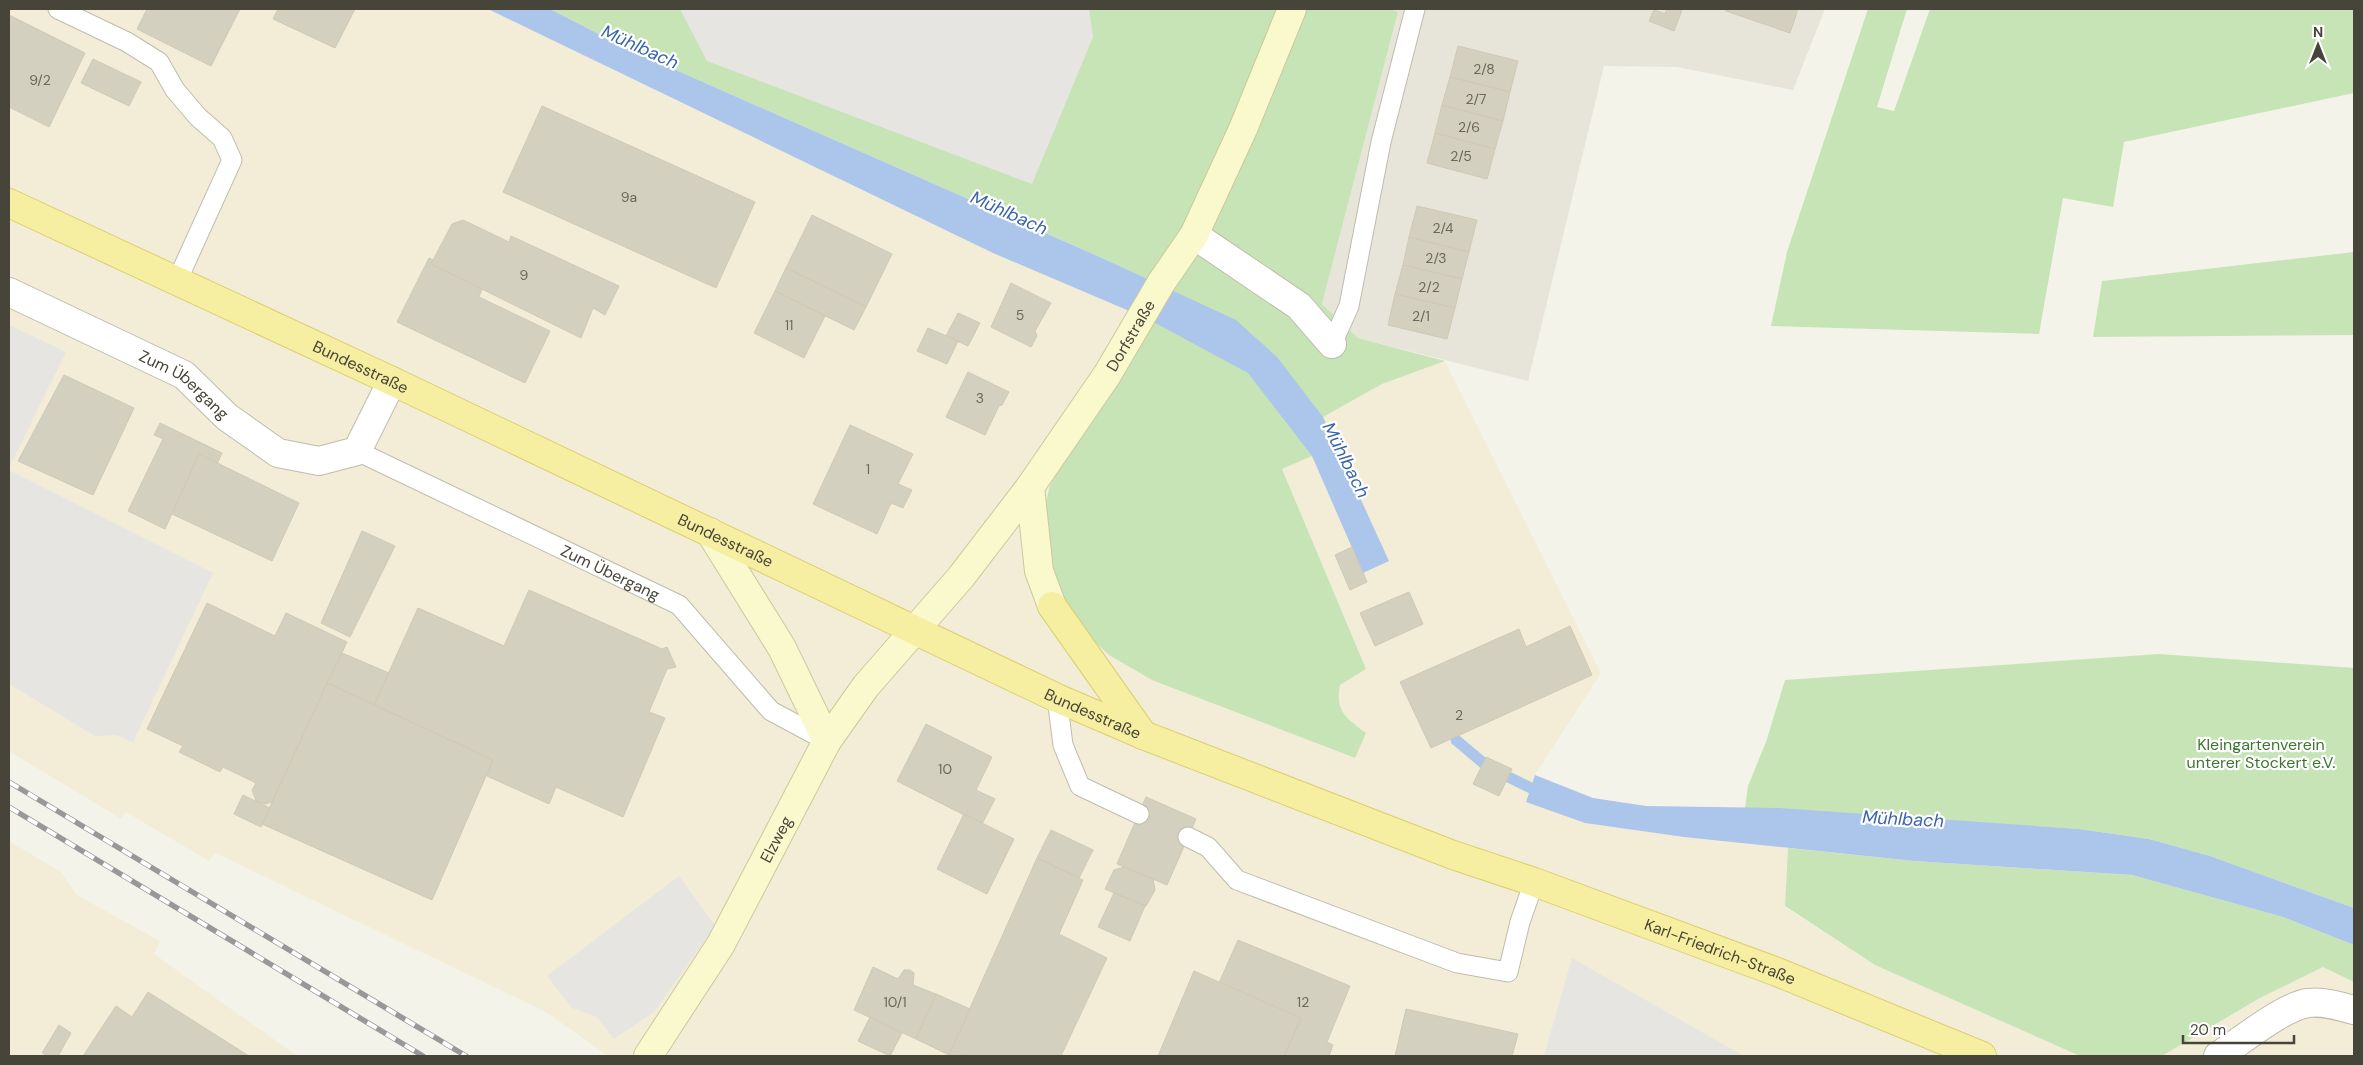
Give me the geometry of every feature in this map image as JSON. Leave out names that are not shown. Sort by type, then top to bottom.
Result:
[{"type":"main road","name":"Bundesstraße","points":[[9,203],[710,532],[1057,698],[1143,735],[1453,855]]},
{"type":"main road","points":[[1052,606],[1143,735]]},
{"type":"main road","name":"Karl-Friedrich-Straße","points":[[1453,855],[1534,882],[1786,976],[1982,1056]]},
{"type":"street","name":"Dorfstraße","points":[[915,630],[961,577],[1030,487],[1108,375],[1161,283],[1194,235],[1243,129],[1292,9]]},
{"type":"street","points":[[1194,235],[1299,306],[1332,344]]},
{"type":"street","name":"Zum Übergang","points":[[9,292],[184,375],[227,417],[278,453],[319,461],[357,451]]},
{"type":"street","points":[[357,451],[392,382]]},
{"type":"street","points":[[1030,487],[1039,571],[1052,606]]},
{"type":"street","points":[[710,532],[782,648],[827,741]]},
{"type":"street","name":"Elzweg","points":[[648,1056],[721,944],[827,741],[866,686],[915,630]]},
{"type":"street","points":[[2218,1056],[2251,1045],[2288,1010],[2308,1003],[2330,1004],[2354,1010]]},
{"type":"lane","points":[[58,9],[127,42],[159,62],[175,90],[198,117],[222,138],[229,152],[232,160],[177,281]]},
{"type":"lane","points":[[1332,344],[1349,306],[1381,142],[1415,9]]},
{"type":"lane","name":"Zum Übergang","points":[[357,451],[679,605],[770,711],[827,741]]},
{"type":"lane","points":[[1057,698],[1063,745],[1080,786],[1139,814]]},
{"type":"lane","points":[[1188,837],[1208,847],[1238,880],[1457,963],[1508,972],[1520,922],[1534,882]]},
{"type":"shaded area","points":[[9,9],[488,9],[993,253],[1148,319],[1072,620],[1109,655],[1152,680],[1366,733],[1350,721],[1341,710],[1337,699],[1340,685],[1366,669],[1282,469],[1323,417],[1382,384],[1445,361],[1601,673],[1535,775],[1526,802],[1585,823],[1788,848],[1785,907],[1875,965],[2080,1056],[608,1056],[544,1011],[215,853],[209,861],[126,812],[121,819],[9,751]]},
{"type":"shaded area","points":[[680,9],[1089,9],[1093,37],[1032,184],[707,61]]},
{"type":"shaded area","points":[[1389,9],[1825,9],[1793,90],[1677,67],[1604,66],[1528,381],[1358,338],[1322,304],[1398,12]]},
{"type":"shaded area","points":[[9,325],[66,352],[9,468]]},
{"type":"shaded area","points":[[9,470],[213,573],[133,742],[116,735],[95,736],[9,684]]},
{"type":"shaded area","points":[[9,841],[61,872],[77,895],[160,941],[154,954],[297,1056],[9,1056]]},
{"type":"shaded area","points":[[679,876],[715,926],[654,1012],[614,1039],[597,1017],[572,1008],[547,976]]},
{"type":"shaded area","points":[[1572,958],[1744,1056],[1544,1056]]},
{"type":"shaded area","points":[[2323,967],[2354,982],[2354,1056],[2162,1056],[2258,999]]},
{"type":"green space","points":[[550,9],[1389,9],[1398,12],[1322,304],[1358,338],[1445,361],[1382,384],[1323,417],[1335,446],[1282,469],[1366,669],[1340,685],[1339,701],[1341,708],[1353,723],[1366,733],[1355,758],[1152,680],[1109,655],[1072,620],[1052,586],[1042,519],[1050,485],[1167,289],[1102,258],[626,48]]},
{"type":"green space","points":[[1868,9],[1907,9],[1877,107],[1894,111],[1930,9],[2354,9],[2354,93],[2124,142],[2113,207],[2063,198],[2039,334],[1771,326],[1787,252]]},
{"type":"green space","points":[[2354,252],[2354,335],[2093,337],[2102,281]]},
{"type":"green space","name":"Kleingartenverein unterer Stockert e.V.","points":[[2159,654],[2354,668],[2354,908],[2210,856],[2149,839],[2079,829],[1745,808],[1748,786],[1766,742],[1785,680]]},
{"type":"green space","points":[[1788,848],[1914,861],[2132,875],[2283,917],[2354,945],[2354,982],[2323,967],[2258,999],[2162,1056],[2080,1056],[1875,965],[1785,906]]},
{"type":"water","points":[[488,9],[550,9],[626,48],[1102,258],[1236,320],[1277,357],[1323,417],[1389,561],[1363,573],[1312,456],[1248,373],[1148,319],[993,253]]},
{"type":"water","points":[[1535,775],[1593,798],[1646,806],[1779,808],[2079,829],[2149,839],[2210,856],[2354,908],[2354,945],[2283,917],[2132,875],[1914,861],[1684,837],[1585,823],[1526,802]]},
{"type":"building","points":[[147,9],[240,9],[211,66],[137,29]]},
{"type":"building","points":[[278,9],[355,9],[335,48],[273,19]]},
{"type":"building","points":[[1667,9],[1682,10],[1674,31],[1649,21],[1654,10],[1665,14]]},
{"type":"building","points":[[1725,9],[1798,9],[1790,33],[1726,11]]},
{"type":"building","points":[[9,15],[85,53],[49,127],[9,107]]},
{"type":"building","points":[[1458,46],[1518,61],[1510,92],[1450,77]]},
{"type":"building","points":[[93,59],[141,82],[129,106],[81,83]]},
{"type":"building","points":[[1450,77],[1510,92],[1503,121],[1442,105]]},
{"type":"building","points":[[1442,105],[1503,121],[1495,149],[1435,133]]},
{"type":"building","points":[[542,106],[755,202],[716,288],[503,192]]},
{"type":"building","points":[[1435,133],[1495,149],[1487,179],[1427,163]]},
{"type":"building","points":[[1417,206],[1477,220],[1469,252],[1409,237]]},
{"type":"building","points":[[812,215],[892,254],[866,307],[786,268]]},
{"type":"building","points":[[463,220],[509,242],[511,236],[619,286],[605,315],[593,308],[581,338],[431,264],[452,224]]},
{"type":"building","points":[[1409,237],[1469,252],[1462,279],[1403,265]]},
{"type":"building","points":[[429,258],[433,260],[431,264],[482,289],[479,297],[550,331],[525,383],[397,322]]},
{"type":"building","points":[[1403,265],[1462,279],[1455,308],[1395,294]]},
{"type":"building","points":[[786,268],[866,307],[854,330],[775,291]]},
{"type":"building","points":[[1011,283],[1051,303],[1035,331],[1037,336],[1031,347],[991,327]]},
{"type":"building","points":[[775,291],[825,316],[804,358],[754,333]]},
{"type":"building","points":[[1395,294],[1455,308],[1447,339],[1388,325]]},
{"type":"building","points":[[958,313],[980,323],[968,346],[946,336]]},
{"type":"building","points":[[928,328],[958,341],[947,364],[917,351]]},
{"type":"building","points":[[968,372],[1009,392],[1002,405],[999,406],[985,435],[946,417]]},
{"type":"building","points":[[64,375],[134,408],[93,495],[18,461]]},
{"type":"building","points":[[160,423],[222,453],[217,464],[199,454],[165,529],[128,511],[163,439],[154,435]]},
{"type":"building","points":[[850,425],[913,454],[898,484],[912,490],[903,508],[891,503],[877,534],[813,504]]},
{"type":"building","points":[[199,454],[299,503],[272,561],[172,514]]},
{"type":"building","points":[[362,531],[395,546],[350,637],[321,623]]},
{"type":"building","points":[[1352,547],[1367,582],[1350,590],[1335,555]]},
{"type":"building","points":[[529,590],[662,649],[667,647],[676,667],[667,669],[649,712],[665,718],[623,817],[556,787],[549,804],[487,776],[493,760],[374,705],[418,608],[504,646]]},
{"type":"building","points":[[1409,592],[1423,624],[1375,646],[1360,613]]},
{"type":"building","points":[[207,603],[275,636],[286,613],[347,642],[272,802],[265,804],[256,801],[252,790],[256,783],[223,767],[220,772],[179,752],[183,746],[147,729]]},
{"type":"building","points":[[1570,626],[1592,675],[1431,748],[1400,682],[1519,629],[1526,647]]},
{"type":"building","points":[[342,653],[389,673],[374,705],[327,683]]},
{"type":"building","points":[[327,683],[493,760],[432,900],[262,824]]},
{"type":"building","points":[[926,724],[992,757],[976,790],[995,799],[982,824],[897,781]]},
{"type":"building","points":[[1486,757],[1512,769],[1499,796],[1473,784]]},
{"type":"building","points":[[243,795],[270,808],[261,827],[234,814]]},
{"type":"building","points":[[1146,797],[1196,819],[1167,885],[1117,864]]},
{"type":"building","points":[[964,814],[1014,839],[987,894],[937,869]]},
{"type":"building","points":[[1051,830],[1093,850],[1079,878],[1037,858]]},
{"type":"building","points":[[1037,858],[1083,880],[1059,934],[1107,958],[1061,1056],[949,1055]]},
{"type":"building","points":[[1124,867],[1153,879],[1155,890],[1146,906],[1105,889],[1114,870]]},
{"type":"building","points":[[1114,893],[1145,906],[1130,941],[1098,927]]},
{"type":"building","points":[[1238,940],[1350,986],[1327,1042],[1333,1045],[1329,1056],[1284,1056],[1301,1018],[1219,983]]},
{"type":"building","points":[[873,967],[898,979],[904,970],[910,970],[914,973],[913,985],[936,994],[916,1039],[854,1010]]},
{"type":"building","points":[[1194,971],[1301,1018],[1284,1056],[1158,1056]]},
{"type":"building","points":[[148,992],[249,1056],[83,1056],[116,1006],[132,1017]]},
{"type":"building","points":[[936,994],[970,1009],[949,1055],[916,1039]]},
{"type":"building","points":[[1406,1009],[1518,1034],[1512,1056],[1395,1056]]},
{"type":"building","points":[[870,1017],[902,1033],[890,1056],[858,1041]]},
{"type":"building","points":[[59,1025],[71,1033],[58,1056],[48,1056],[42,1053]]},
{"type":"waterway","name":"Mühlbach","points":[[1456,740],[1488,767],[1545,795]]},
{"type":"railway","points":[[9,782],[466,1056]]},
{"type":"railway","points":[[9,807],[423,1056]]}]
